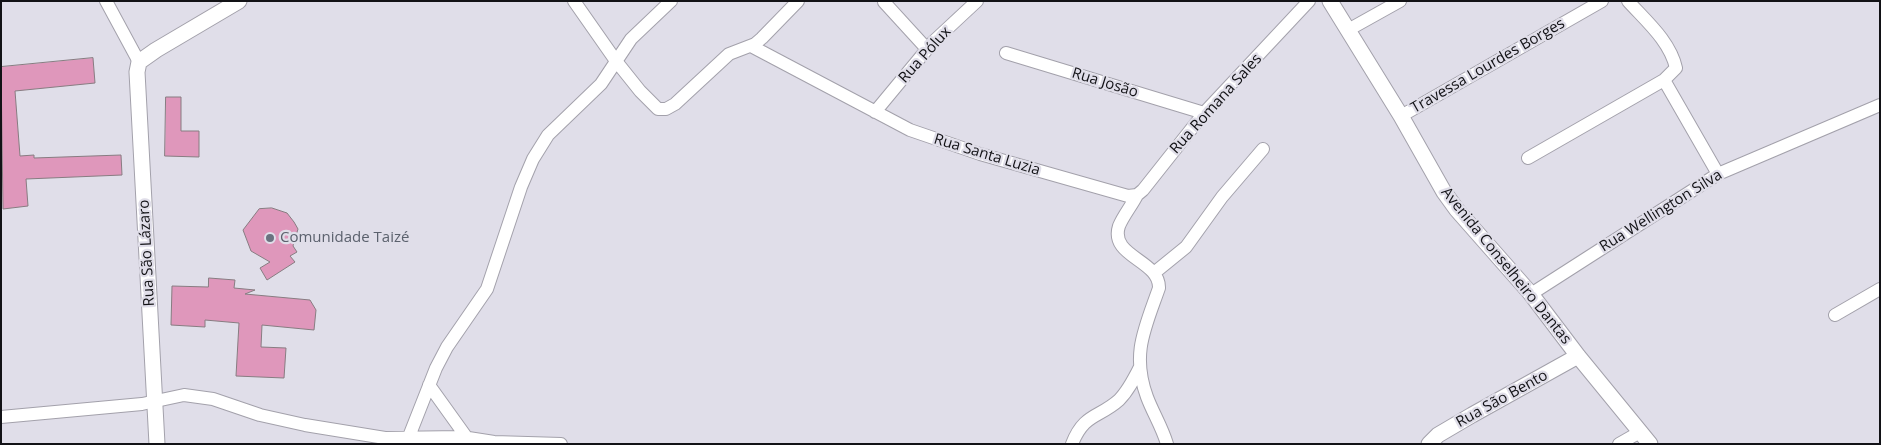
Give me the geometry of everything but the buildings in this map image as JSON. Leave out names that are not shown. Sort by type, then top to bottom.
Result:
[{"type":"street","points":[[106,1],[139,62],[239,1]]},
{"type":"street","points":[[574,1],[616,61],[658,109],[666,109],[675,104],[729,54],[751,46],[762,38],[798,1]]},
{"type":"street","points":[[408,439],[429,385],[447,347],[487,288],[521,187],[533,159],[548,135],[601,84],[631,39],[671,1]]},
{"type":"street","points":[[885,1],[927,49]]},
{"type":"street","name":"Rua Pólux","points":[[875,112],[927,49],[977,1]]},
{"type":"street","name":"Rua Romana Sales","points":[[1154,273],[1119,243],[1120,225],[1137,195],[1204,113],[1309,1]]},
{"type":"street","name":"Avenida Conselheiro Dantas","points":[[1330,1],[1453,204],[1531,294],[1578,356],[1650,444]]},
{"type":"street","points":[[1348,30],[1400,1]]},
{"type":"street","name":"Travessa Lourdes Borges","points":[[1401,116],[1602,1]]},
{"type":"street","points":[[1528,158],[1664,80],[1676,68],[1673,56],[1665,42],[1628,1]]},
{"type":"street","name":"Rua Santa Luzia","points":[[751,46],[910,130],[938,141],[1119,194],[1137,195]]},
{"type":"street","name":"Rua Josão","points":[[1006,53],[1204,113]]},
{"type":"street","name":"Rua São Lázaro","points":[[139,62],[137,81],[157,444]]},
{"type":"street","points":[[1664,80],[1718,174]]},
{"type":"street","name":"Rua Wellington Silva","points":[[1531,294],[1718,174],[1880,105]]},
{"type":"street","points":[[1167,444],[1147,398],[1140,367],[1140,343],[1159,288],[1159,282],[1154,273],[1186,247],[1222,197],[1263,149]]},
{"type":"street","points":[[1835,316],[1880,289]]},
{"type":"street","name":"Rua São Bento","points":[[1429,444],[1438,435],[1578,356]]},
{"type":"street","points":[[1072,444],[1081,426],[1090,417],[1110,406],[1125,393],[1140,367]]},
{"type":"street","points":[[429,385],[467,438]]},
{"type":"street","points":[[1,417],[123,406],[184,395],[198,396],[305,425],[385,438],[467,438],[494,442],[561,444]]},
{"type":"street","points":[[1619,444],[1640,432]]},
{"type":"place","name":"Comunidade Taizé","points":[[270,238]]}]
